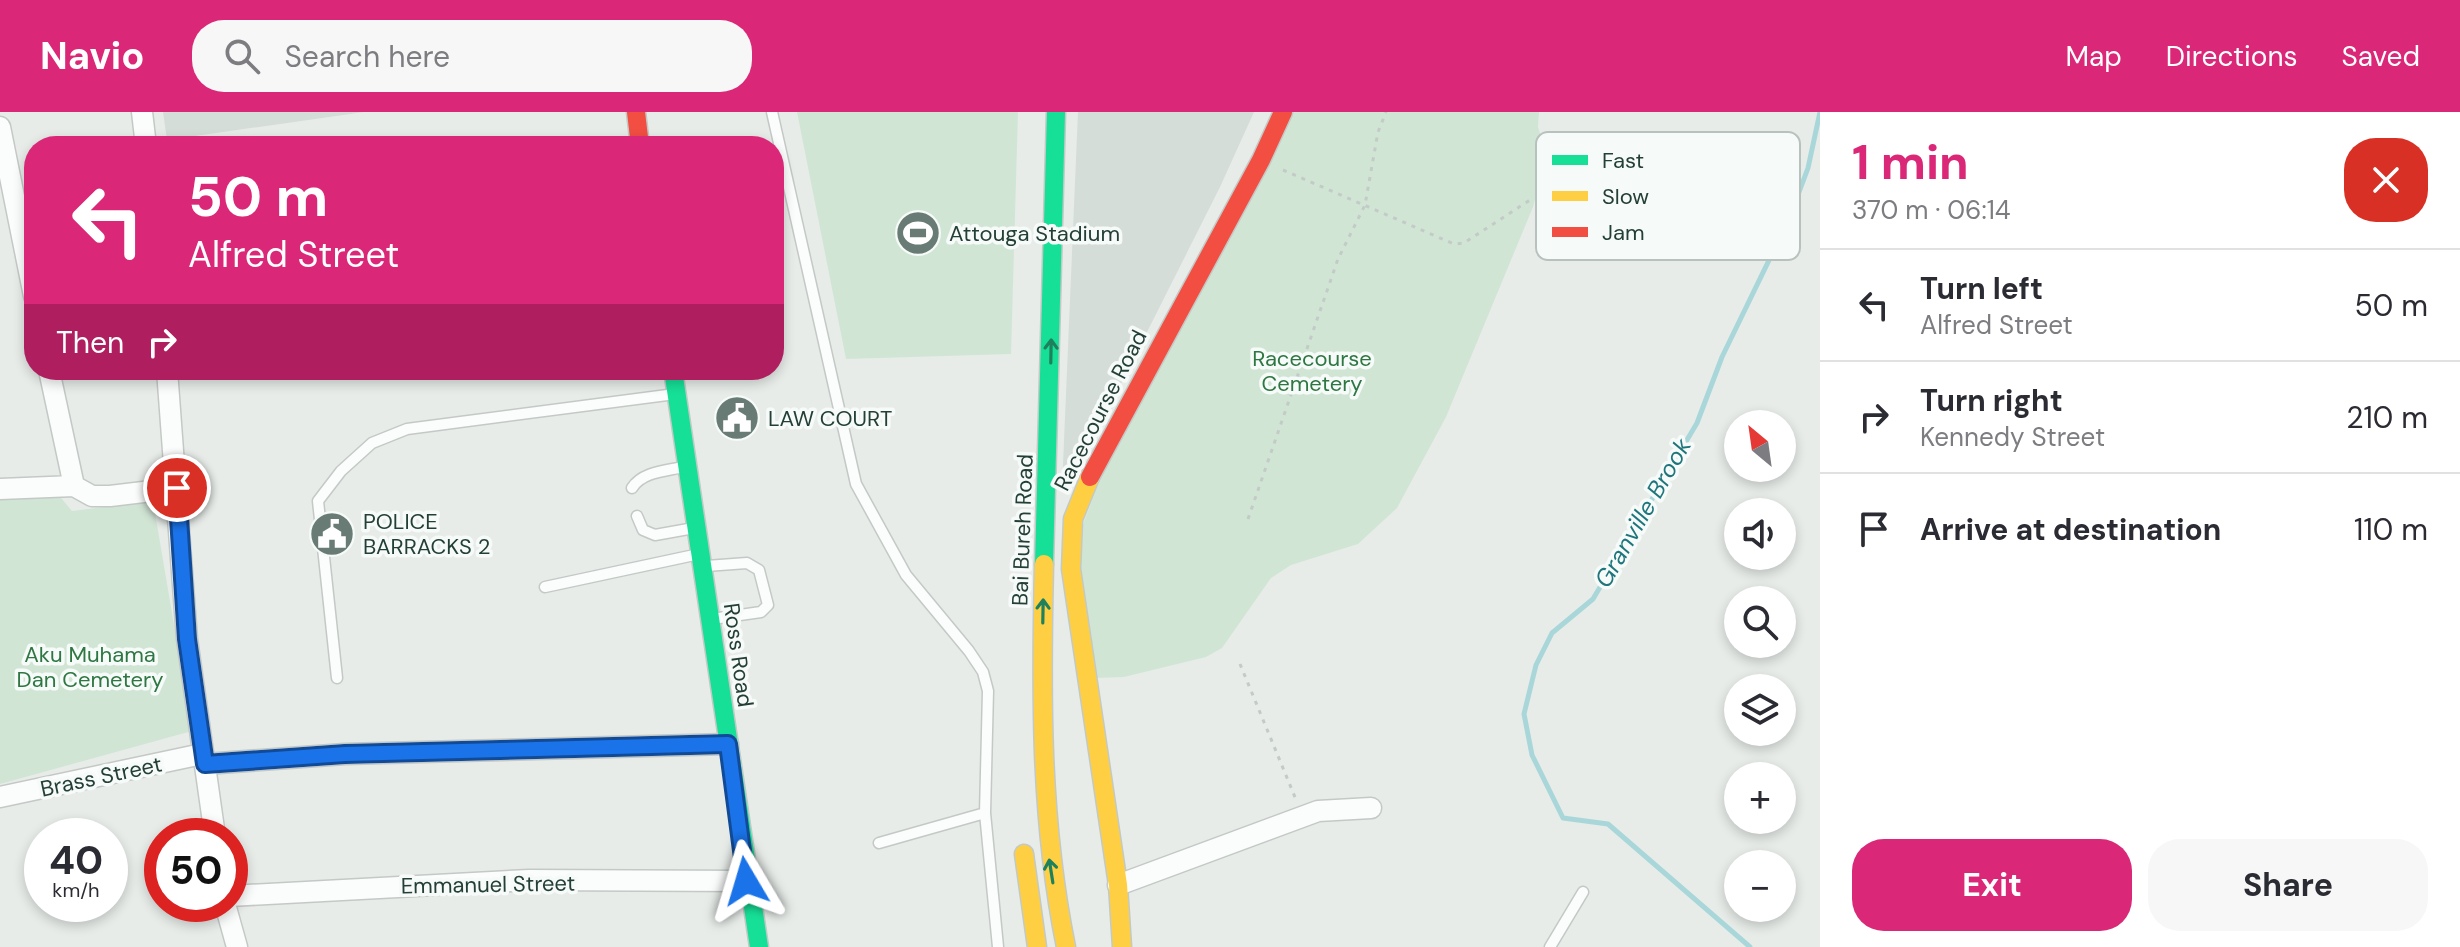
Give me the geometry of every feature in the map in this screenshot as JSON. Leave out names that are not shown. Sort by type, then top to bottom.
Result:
[{"type":"main road","points":[[636,112],[639,136]]},
{"type":"main road","name":"Bai Bureh Road","points":[[1056,112],[1043,622],[1043,798],[1048,853],[1066,947]]},
{"type":"main road","name":"Racecourse Road","points":[[1122,947],[1118,885],[1071,569],[1073,519],[1103,448],[1261,160],[1283,112]]},
{"type":"main road","name":"Ross Road","points":[[675,380],[746,881],[759,947]]},
{"type":"main road","points":[[1023,828],[1037,947]]},
{"type":"street","points":[[142,112],[145,136]]},
{"type":"street","points":[[0,127],[24,246]]},
{"type":"street","points":[[51,380],[74,486]]},
{"type":"street","points":[[168,380],[187,639],[212,818]]},
{"type":"street","points":[[0,489],[74,486],[92,496],[110,496],[177,488]]},
{"type":"street","name":"Brass Street","points":[[0,797],[204,759],[728,744]]},
{"type":"street","points":[[1118,885],[1303,816],[1341,808],[1371,808]]},
{"type":"street","name":"Emmanuel Street","points":[[248,895],[529,880],[746,881]]},
{"type":"street","points":[[230,922],[237,947]]},
{"type":"lane","points":[[772,112],[777,136]]},
{"type":"lane","points":[[784,165],[856,484],[868,512],[906,575],[983,672],[989,715],[985,813],[998,947]]},
{"type":"lane","points":[[337,678],[318,501],[341,471],[372,443],[407,429],[460,420],[677,394]]},
{"type":"lane","points":[[632,488],[637,480],[650,474],[687,466]]},
{"type":"lane","points":[[637,516],[643,530],[655,535],[696,528]]},
{"type":"lane","points":[[545,587],[701,560],[747,563],[759,570],[768,605],[761,612],[710,619]]},
{"type":"lane","points":[[879,843],[985,813]]},
{"type":"lane","points":[[1550,947],[1583,892]]},
{"type":"path","points":[[1248,519],[1338,259],[1365,205],[1378,132],[1386,112]]},
{"type":"path","points":[[1261,160],[1454,244],[1464,243],[1530,200]]},
{"type":"path","points":[[1240,664],[1303,816]]},
{"type":"shaded area","points":[[163,112],[364,112],[195,136],[166,136]]},
{"type":"shaded area","points":[[1078,112],[1254,112],[1220,187],[1069,487],[1062,488]]},
{"type":"green space","name":"Attouga Stadium","points":[[797,112],[1018,112],[1011,354],[846,359]]},
{"type":"green space","name":"Racecourse Cemetery","points":[[1283,112],[1539,112],[1533,207],[1446,417],[1397,508],[1358,544],[1291,565],[1271,578],[1222,648],[1206,657],[1124,677],[1096,678],[1078,599],[1083,524],[1103,472]]},
{"type":"green space","name":"Aku Muhama Dan Cemetery","points":[[57,493],[72,511],[153,501],[192,731],[0,784],[0,498]]},
{"type":"waterway","name":"Granville Brook","points":[[1800,189],[1820,112]]},
{"type":"waterway","name":"Granville Brook","points":[[1750,947],[1608,824],[1563,818],[1532,755],[1524,714],[1536,665],[1552,633],[1593,599],[1697,423],[1722,357],[1769,260]]},
{"type":"traffic: fast","points":[[1044,564],[1056,112]]},
{"type":"traffic: fast","points":[[674,380],[759,947]]},
{"type":"traffic: slow","points":[[1090,477],[1073,519],[1071,569],[1118,885],[1122,947]]},
{"type":"traffic: slow","points":[[1044,564],[1044,756],[1051,852],[1066,947]]},
{"type":"traffic: slow","points":[[1024,854],[1037,947]]},
{"type":"traffic: jam","points":[[636,112],[639,136]]},
{"type":"traffic: jam","points":[[1090,477],[1261,160],[1283,112]]},
{"type":"place","name":"Attouga Stadium","points":[[918,233]]},
{"type":"place","name":"LAW COURT","points":[[737,418]]},
{"type":"place","name":"POLICE BARRACKS 2","points":[[332,534]]},
{"type":"route","points":[[177,488],[187,639],[205,764],[345,754],[728,744],[746,881]]}]
